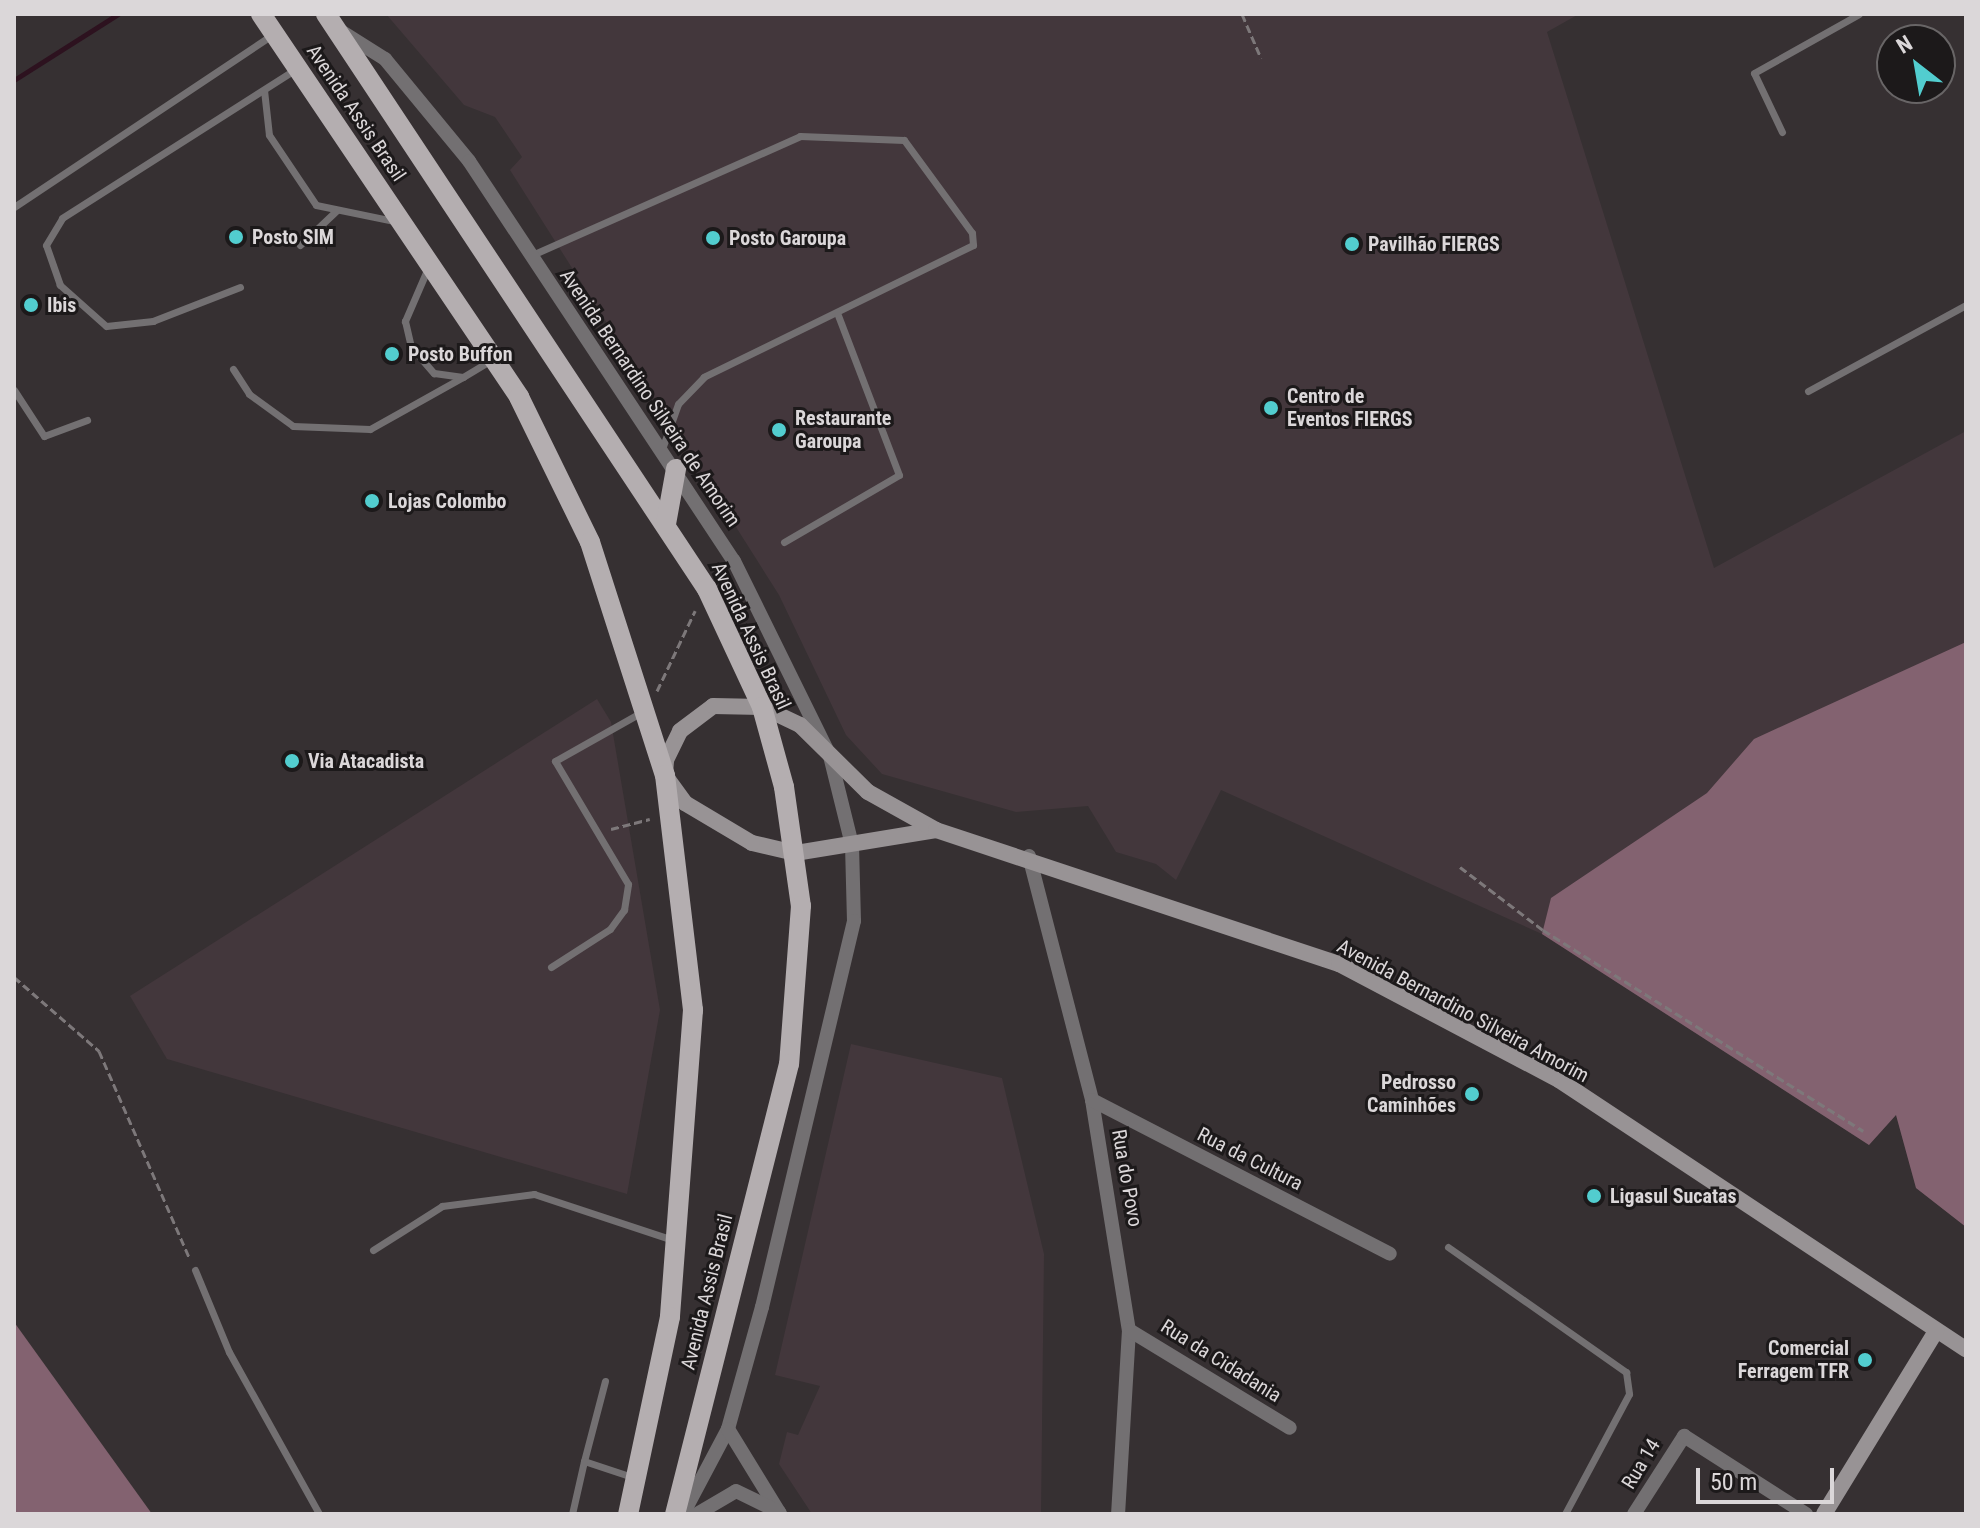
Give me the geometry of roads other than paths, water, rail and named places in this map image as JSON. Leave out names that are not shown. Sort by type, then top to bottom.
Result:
[{"type":"main road","name":"Avenida Assis Brasil","points":[[261,14],[493,359],[590,542],[648,708],[665,775],[693,1010],[679,1242],[628,1514]]},
{"type":"main road","name":"Avenida Assis Brasil","points":[[330,20],[707,589],[762,707],[795,853],[801,961],[789,1064],[675,1514]]},
{"type":"main road","points":[[666,524],[676,469]]},
{"type":"main road","name":"Avenida Bernardino Silveira Amorim","points":[[936,830],[795,853],[713,825],[665,775],[672,745],[694,716],[736,701],[762,707],[800,725],[868,792],[936,830],[1029,856],[1339,964],[1559,1080],[1966,1349]]},
{"type":"main road","points":[[1824,1514],[1936,1331]]},
{"type":"street","name":"Avenida Bernardino Silveira de Amorim","points":[[330,20],[385,59],[469,161],[676,469],[734,561],[830,756],[852,845],[854,921],[728,1429],[683,1514]]},
{"type":"street","name":"Rua do Povo","points":[[1029,856],[1092,1100],[1129,1330],[1118,1514]]},
{"type":"street","name":"Rua da Cultura","points":[[1092,1100],[1390,1254]]},
{"type":"street","name":"Rua da Cidadania","points":[[1129,1330],[1290,1428]]},
{"type":"street","points":[[728,1429],[780,1513]]},
{"type":"street","name":"Rua 14","points":[[1634,1514],[1684,1436],[1806,1514]]},
{"type":"street","points":[[697,1514],[715,1497],[736,1491],[780,1513]]},
{"type":"lane","points":[[1782,132],[1754,73],[1859,14]]},
{"type":"lane","points":[[14,207],[274,34]]},
{"type":"lane","points":[[240,287],[153,321],[106,326],[60,285],[46,245],[62,218],[297,69]]},
{"type":"lane","points":[[264,90],[276,147],[316,205],[401,223]]},
{"type":"lane","points":[[532,255],[800,136],[894,137],[912,148],[973,245],[838,315],[695,383],[678,404],[662,449]]},
{"type":"lane","points":[[300,245],[336,211]]},
{"type":"lane","points":[[430,265],[405,321],[411,347],[434,373],[463,377]]},
{"type":"lane","points":[[1808,391],[1966,305]]},
{"type":"lane","points":[[784,542],[899,475],[838,315]]},
{"type":"lane","points":[[233,369],[249,394],[293,426],[370,429],[493,359]]},
{"type":"lane","points":[[14,390],[44,436],[87,420]]},
{"type":"lane","points":[[551,967],[610,929],[624,910],[628,884],[601,832],[554,770],[555,761],[648,708]]},
{"type":"lane","points":[[373,1250],[442,1206],[534,1194],[679,1242]]},
{"type":"lane","points":[[1448,1247],[1626,1372],[1629,1394],[1565,1514]]},
{"type":"lane","points":[[195,1270],[229,1352],[319,1514]]},
{"type":"lane","points":[[572,1514],[605,1381]]},
{"type":"lane","points":[[584,1461],[637,1479]]},
{"type":"waterway","points":[[14,80],[118,14]]},
{"type":"place","name":"Posto SIM","points":[[236,237]]},
{"type":"place","name":"Posto Garoupa","points":[[713,238]]},
{"type":"place","name":"Pavilhão FIERGS","points":[[1352,244]]},
{"type":"place","name":"Ibis","points":[[31,305]]},
{"type":"place","name":"Posto Buffon","points":[[392,354]]},
{"type":"place","name":"Centro de Eventos FIERGS","points":[[1271,408]]},
{"type":"place","name":"Restaurante Garoupa","points":[[779,430]]},
{"type":"place","name":"Lojas Colombo","points":[[372,501]]},
{"type":"place","name":"Via Atacadista","points":[[292,761]]},
{"type":"place","name":"Pedrosso Caminhões","points":[[1472,1094]]},
{"type":"place","name":"Ligasul Sucatas","points":[[1594,1196]]},
{"type":"place","name":"Comercial Ferragem TFR","points":[[1865,1360]]}]
